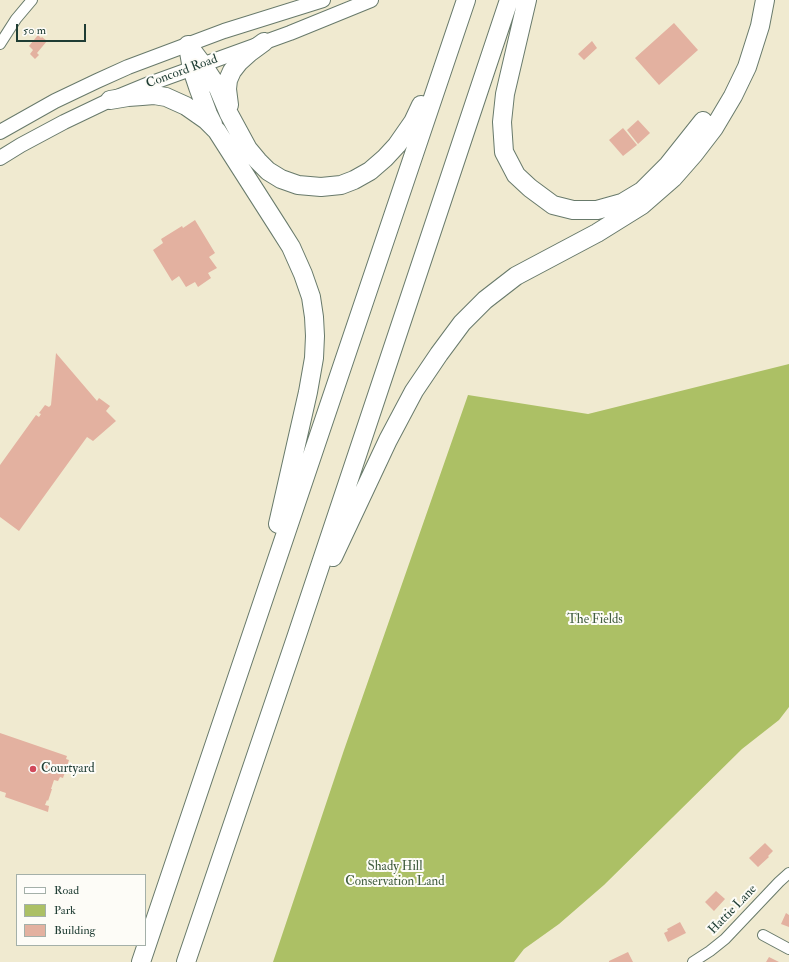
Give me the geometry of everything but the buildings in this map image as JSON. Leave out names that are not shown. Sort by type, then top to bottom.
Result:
[{"type":"highway","points":[[141,962],[466,0]]},
{"type":"highway","points":[[186,962],[509,0]]},
{"type":"highway","points":[[527,0],[506,94],[502,122],[504,152],[516,175],[530,188],[553,205],[573,210],[597,210],[622,203],[642,191],[668,165],[699,128],[721,95],[740,56],[752,17],[755,0]]},
{"type":"highway","points":[[296,638],[388,440],[414,391],[438,354],[462,323],[485,300],[516,276],[597,233],[642,205],[673,178],[714,128],[734,96],[747,67],[760,26],[765,0]]},
{"type":"highway","points":[[198,67],[218,88],[229,114],[248,149],[268,170],[281,178],[298,184],[321,187],[341,185],[370,171],[398,145],[413,122],[458,24]]},
{"type":"highway","points":[[229,114],[227,89],[228,80],[232,71],[239,62],[264,42]]},
{"type":"highway","points":[[188,45],[198,67],[202,101],[208,114],[216,131],[291,247],[311,297],[314,317],[314,358],[260,611]]},
{"type":"highway","points":[[110,100],[154,95],[166,97],[197,113],[216,131]]},
{"type":"main road","name":"Concord Road","points":[[0,132],[39,110],[97,81],[143,61],[224,32],[322,0]]},
{"type":"main road","name":"Concord Road","points":[[0,158],[64,122],[110,100],[371,0]]},
{"type":"street","points":[[0,44],[16,19],[32,0]]},
{"type":"street","name":"Hattie Lane","points":[[693,962],[726,939],[778,882],[789,873]]},
{"type":"street","points":[[764,935],[789,949]]},
{"type":"green space","name":"The Fields","points":[[789,364],[789,707],[779,720],[742,749],[604,885],[559,924],[524,949],[514,962],[273,962],[344,750],[468,395],[588,414]]},
{"type":"place","name":"Courtyard","points":[[33,769]]},
{"type":"park label","name":"Shady Hill Conservation Land","points":[[395,874]]}]
